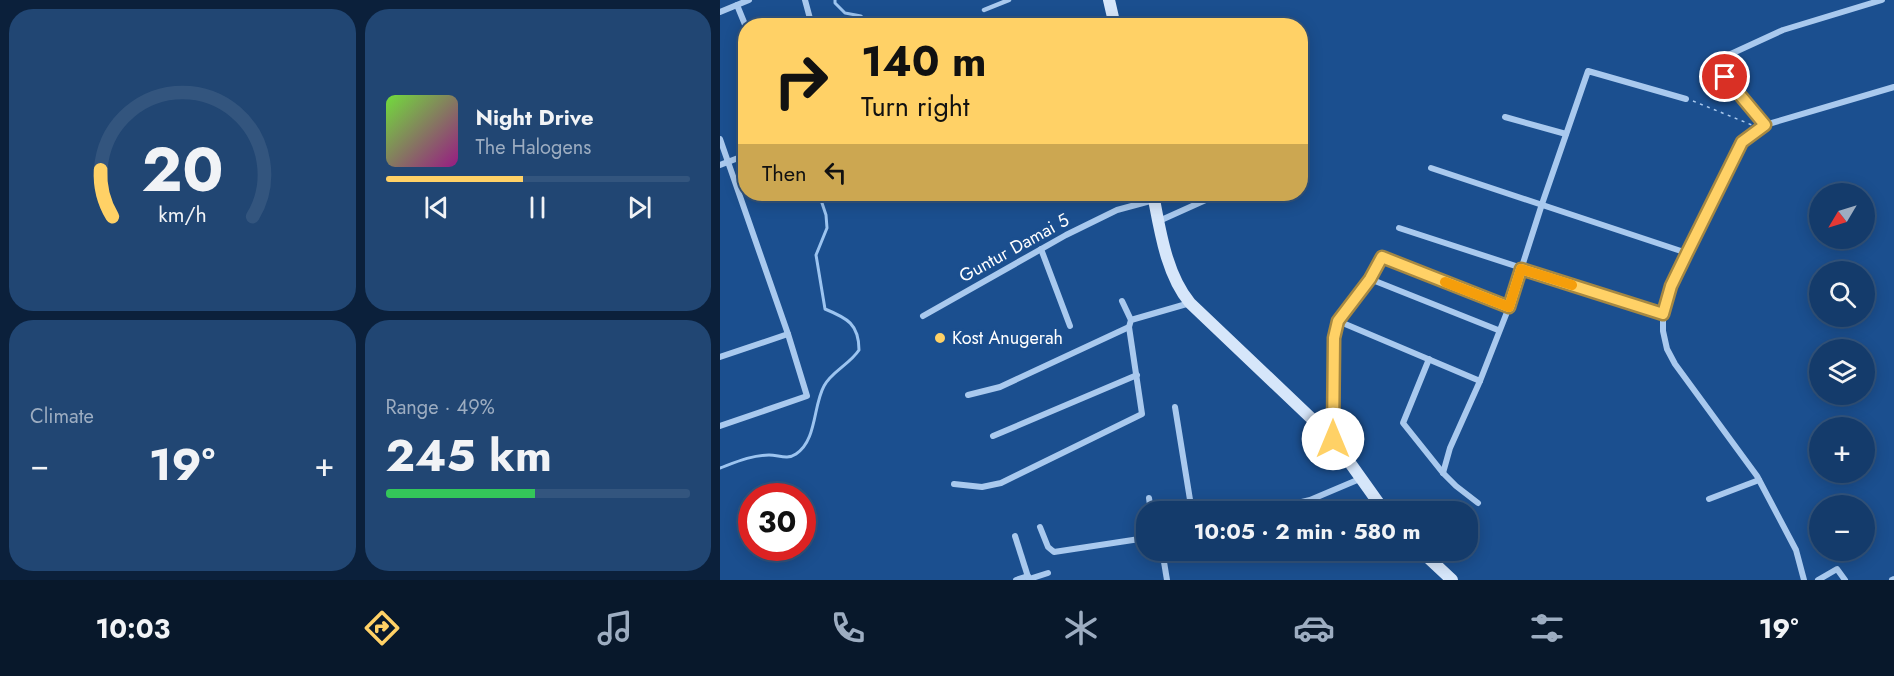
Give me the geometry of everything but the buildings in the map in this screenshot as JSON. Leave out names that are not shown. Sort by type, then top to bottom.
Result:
[{"type":"main road","points":[[1109,0],[1113,18]]},
{"type":"main road","points":[[1155,201],[1173,277],[1180,292],[1333,439],[1378,501]]},
{"type":"main road","points":[[1432,561],[1452,580]]},
{"type":"street","points":[[720,12],[749,0]]},
{"type":"street","points":[[805,0],[811,18]]},
{"type":"street","points":[[1762,126],[1725,77],[1720,64],[1722,58],[1783,30],[1882,0]]},
{"type":"street","points":[[737,4],[742,18]]},
{"type":"street","points":[[1443,473],[1450,448],[1480,381],[1498,330],[1509,307],[1588,71],[1686,99]]},
{"type":"street","points":[[1804,580],[1796,550],[1759,480],[1667,349],[1663,314],[1671,286],[1742,142],[1762,126],[1894,87]]},
{"type":"street","points":[[1505,117],[1566,134]]},
{"type":"street","points":[[720,139],[738,192]]},
{"type":"street","points":[[720,165],[738,159]]},
{"type":"street","points":[[1431,168],[1687,253]]},
{"type":"street","points":[[720,426],[807,398],[788,334],[741,201]]},
{"type":"street","name":"Guntur Damai 5","points":[[923,316],[1041,249],[1117,210],[1143,201]]},
{"type":"street","points":[[1159,221],[1203,201]]},
{"type":"street","points":[[1400,228],[1663,314]]},
{"type":"street","points":[[1041,249],[1070,326]]},
{"type":"street","points":[[1333,439],[1334,338],[1338,321],[1370,279],[1382,257],[1509,307]]},
{"type":"street","points":[[1370,279],[1498,330]]},
{"type":"street","points":[[954,484],[982,487],[1001,483],[1141,415],[1143,412],[1130,323],[1122,301]]},
{"type":"street","points":[[968,394],[1000,387],[1130,323],[1190,303]]},
{"type":"street","points":[[1338,321],[1480,381]]},
{"type":"street","points":[[720,357],[788,334]]},
{"type":"street","points":[[1429,359],[1403,423],[1443,473],[1479,503]]},
{"type":"street","points":[[993,436],[1137,375]]},
{"type":"street","points":[[1175,407],[1190,501]]},
{"type":"street","points":[[1306,501],[1362,478]]},
{"type":"street","points":[[1709,499],[1759,480]]},
{"type":"street","points":[[1040,527],[1048,547],[1054,552],[1136,540]]},
{"type":"street","points":[[1015,536],[1029,579]]},
{"type":"street","points":[[1164,561],[1167,580]]},
{"type":"street","points":[[1818,580],[1837,569],[1845,580]]},
{"type":"street","points":[[1016,580],[1029,579],[1048,573]]},
{"type":"lane","points":[[984,10],[1009,0]]},
{"type":"path","points":[[1686,99],[1762,126]]},
{"type":"waterway","points":[[835,0],[835,3],[845,13],[863,18]]},
{"type":"waterway","points":[[720,468],[756,456],[786,457],[796,454],[808,440],[820,394],[827,381],[859,350],[857,334],[850,323],[825,309],[816,255],[827,228],[821,201]]},
{"type":"slow traffic","points":[[1445,282],[1509,307],[1521,269],[1572,285]]},
{"type":"place","name":"Kost Anugerah","points":[[940,338]]},
{"type":"route","points":[[1333,439],[1334,338],[1338,321],[1370,279],[1382,257],[1509,307],[1521,269],[1663,314],[1671,286],[1742,142],[1765,125],[1725,77]]}]
